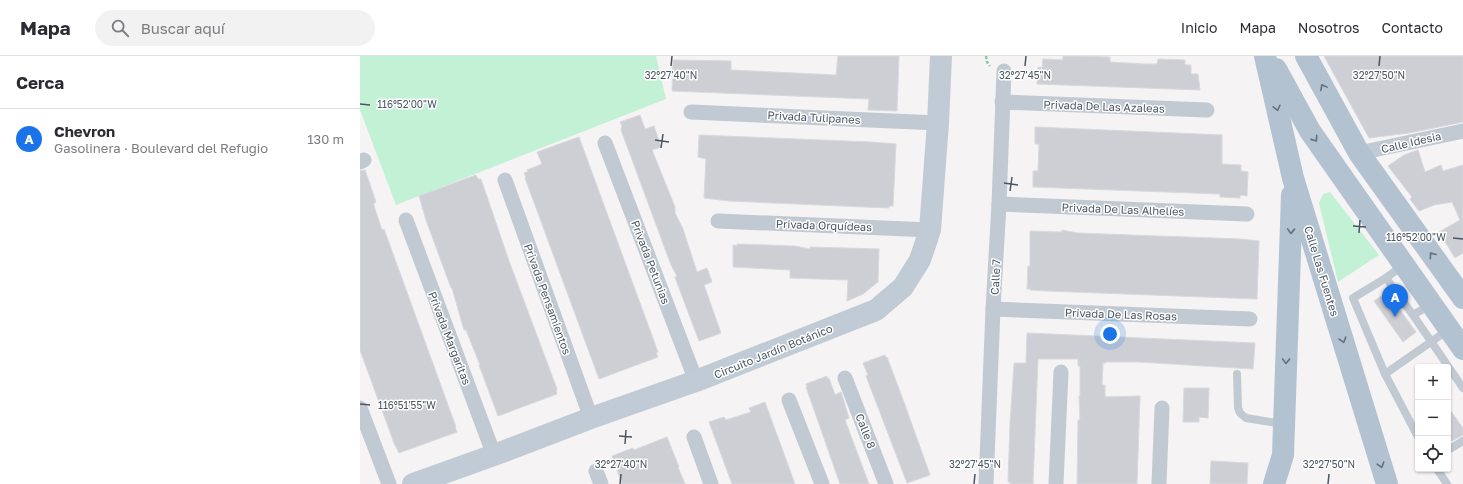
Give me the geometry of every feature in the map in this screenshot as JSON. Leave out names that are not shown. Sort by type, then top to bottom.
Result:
[{"type":"main road","name":"Calle Las Fuentes","points":[[1265,56],[1293,178],[1387,484]]},
{"type":"main road","points":[[1268,56],[1310,131],[1403,265],[1422,310],[1441,304],[1456,326],[1463,350]]},
{"type":"main road","points":[[1306,56],[1359,154],[1456,277],[1463,298]]},
{"type":"main road","points":[[1274,484],[1283,455],[1293,178]]},
{"type":"street","name":"Circuito Jardín Botánico","points":[[413,484],[696,381],[876,310],[903,287],[920,260],[930,230],[938,123],[941,56]]},
{"type":"street","name":"Calle 7","points":[[986,484],[1004,71]]},
{"type":"street","name":"Privada De Las Azaleas","points":[[1002,102],[1207,110]]},
{"type":"street","name":"Privada Tulipanes","points":[[691,112],[938,123]]},
{"type":"street","name":"Calle Idesia","points":[[1359,154],[1463,131]]},
{"type":"street","name":"Privada Petunias","points":[[606,143],[696,381]]},
{"type":"street","name":"Privada Pensamientos","points":[[505,180],[591,418]]},
{"type":"street","name":"Privada De Las Alhelíes","points":[[999,204],[1247,214]]},
{"type":"street","name":"Privada Margaritas","points":[[406,220],[494,455]]},
{"type":"street","name":"Privada Orquídeas","points":[[718,221],[930,230]]},
{"type":"street","name":"Privada De Las Rosas","points":[[993,309],[1250,319]]},
{"type":"street","points":[[1056,484],[1062,372]]},
{"type":"street","name":"Calle 8","points":[[845,378],[886,484]]},
{"type":"street","points":[[789,400],[822,484]]},
{"type":"street","points":[[360,408],[389,484]]},
{"type":"street","points":[[1159,484],[1162,408]]},
{"type":"street","points":[[694,436],[711,484]]},
{"type":"lane","points":[[1403,265],[1386,278],[1353,298],[1385,374],[1417,436]]},
{"type":"lane","points":[[1386,278],[1422,310],[1431,342],[1463,388]]},
{"type":"lane","points":[[1385,374],[1456,326]]},
{"type":"lane","points":[[1237,374],[1238,408],[1240,413],[1246,418],[1284,425]]},
{"type":"lane","points":[[1451,448],[1463,441]]},
{"type":"lane","points":[[1439,472],[1447,484]]},
{"type":"green space","points":[[360,56],[656,56],[666,99],[396,205],[360,110]]},
{"type":"green space","points":[[1330,192],[1379,255],[1338,282],[1319,203],[1323,194]]},
{"type":"building","points":[[838,56],[899,56],[897,111],[868,110],[869,99],[672,91],[673,60],[731,61],[731,70],[836,75]]},
{"type":"building","points":[[1063,56],[1110,57],[1110,62],[1144,64],[1157,64],[1158,59],[1185,60],[1185,65],[1191,65],[1191,74],[1198,74],[1200,90],[1037,84],[1038,67],[1042,68],[1043,59],[1063,60]]},
{"type":"building","points":[[1324,56],[1463,56],[1463,122],[1409,133],[1369,138]]},
{"type":"building","points":[[640,115],[645,129],[654,126],[661,147],[652,150],[675,207],[675,213],[683,229],[697,272],[707,268],[712,282],[704,285],[721,333],[699,341],[676,280],[675,277],[677,276],[671,265],[621,130],[622,126],[620,122]]},
{"type":"building","points":[[1035,127],[1222,135],[1222,164],[1241,165],[1241,171],[1248,172],[1247,196],[1240,195],[1240,198],[1220,197],[1220,194],[1033,187],[1033,171],[1038,171],[1039,144],[1035,144]]},
{"type":"building","points":[[699,135],[896,144],[893,206],[889,206],[889,208],[864,207],[729,201],[704,198],[706,159],[698,157]]},
{"type":"building","points":[[579,137],[658,352],[656,353],[658,357],[599,379],[524,173],[528,172],[527,170],[542,164],[537,152]]},
{"type":"building","points":[[1418,150],[1425,172],[1441,165],[1443,171],[1463,165],[1463,253],[1455,258],[1439,232],[1460,220],[1452,202],[1434,205],[1419,211],[1410,199],[1412,197],[1388,166],[1404,155]]},
{"type":"building","points":[[365,170],[376,202],[374,203],[374,206],[382,230],[384,229],[457,432],[399,453],[360,350],[360,171]]},
{"type":"building","points":[[476,175],[478,179],[481,179],[509,261],[557,389],[557,394],[498,416],[480,365],[466,330],[464,330],[452,288],[426,220],[419,196]]},
{"type":"building","points":[[1062,230],[1077,233],[1259,241],[1257,299],[1027,289],[1028,266],[1030,267],[1030,231],[1062,232]]},
{"type":"building","points":[[737,244],[795,246],[810,249],[810,247],[879,249],[878,282],[863,294],[847,301],[848,280],[790,278],[790,270],[733,267],[733,245],[737,246]]},
{"type":"building","points":[[1387,292],[1416,332],[1403,342],[1374,301]]},
{"type":"building","points":[[1027,333],[1255,343],[1253,369],[1139,362],[1103,363],[1102,385],[1105,385],[1105,397],[1140,396],[1137,484],[1077,484],[1078,420],[1080,420],[1080,366],[1078,366],[1078,359],[1038,359],[1033,484],[1010,484],[1010,482],[1008,482],[1014,363],[1026,363]]},
{"type":"building","points":[[885,355],[930,475],[907,483],[866,376],[868,375],[863,363]]},
{"type":"building","points":[[827,376],[835,395],[841,392],[849,418],[845,420],[869,484],[840,484],[806,387],[806,384]]},
{"type":"building","points":[[1184,388],[1209,388],[1208,418],[1199,417],[1199,422],[1183,422]]},
{"type":"building","points":[[765,402],[795,484],[732,484],[709,422],[724,417],[726,420],[751,412],[749,408]]},
{"type":"building","points":[[1451,411],[1463,428],[1463,435],[1452,441]]},
{"type":"building","points":[[667,437],[685,484],[622,484],[612,456],[633,448],[634,450]]},
{"type":"building","points":[[1211,461],[1248,463],[1247,484],[1210,484]]},
{"type":"place","name":"Chevron","points":[[1395,317]]}]
